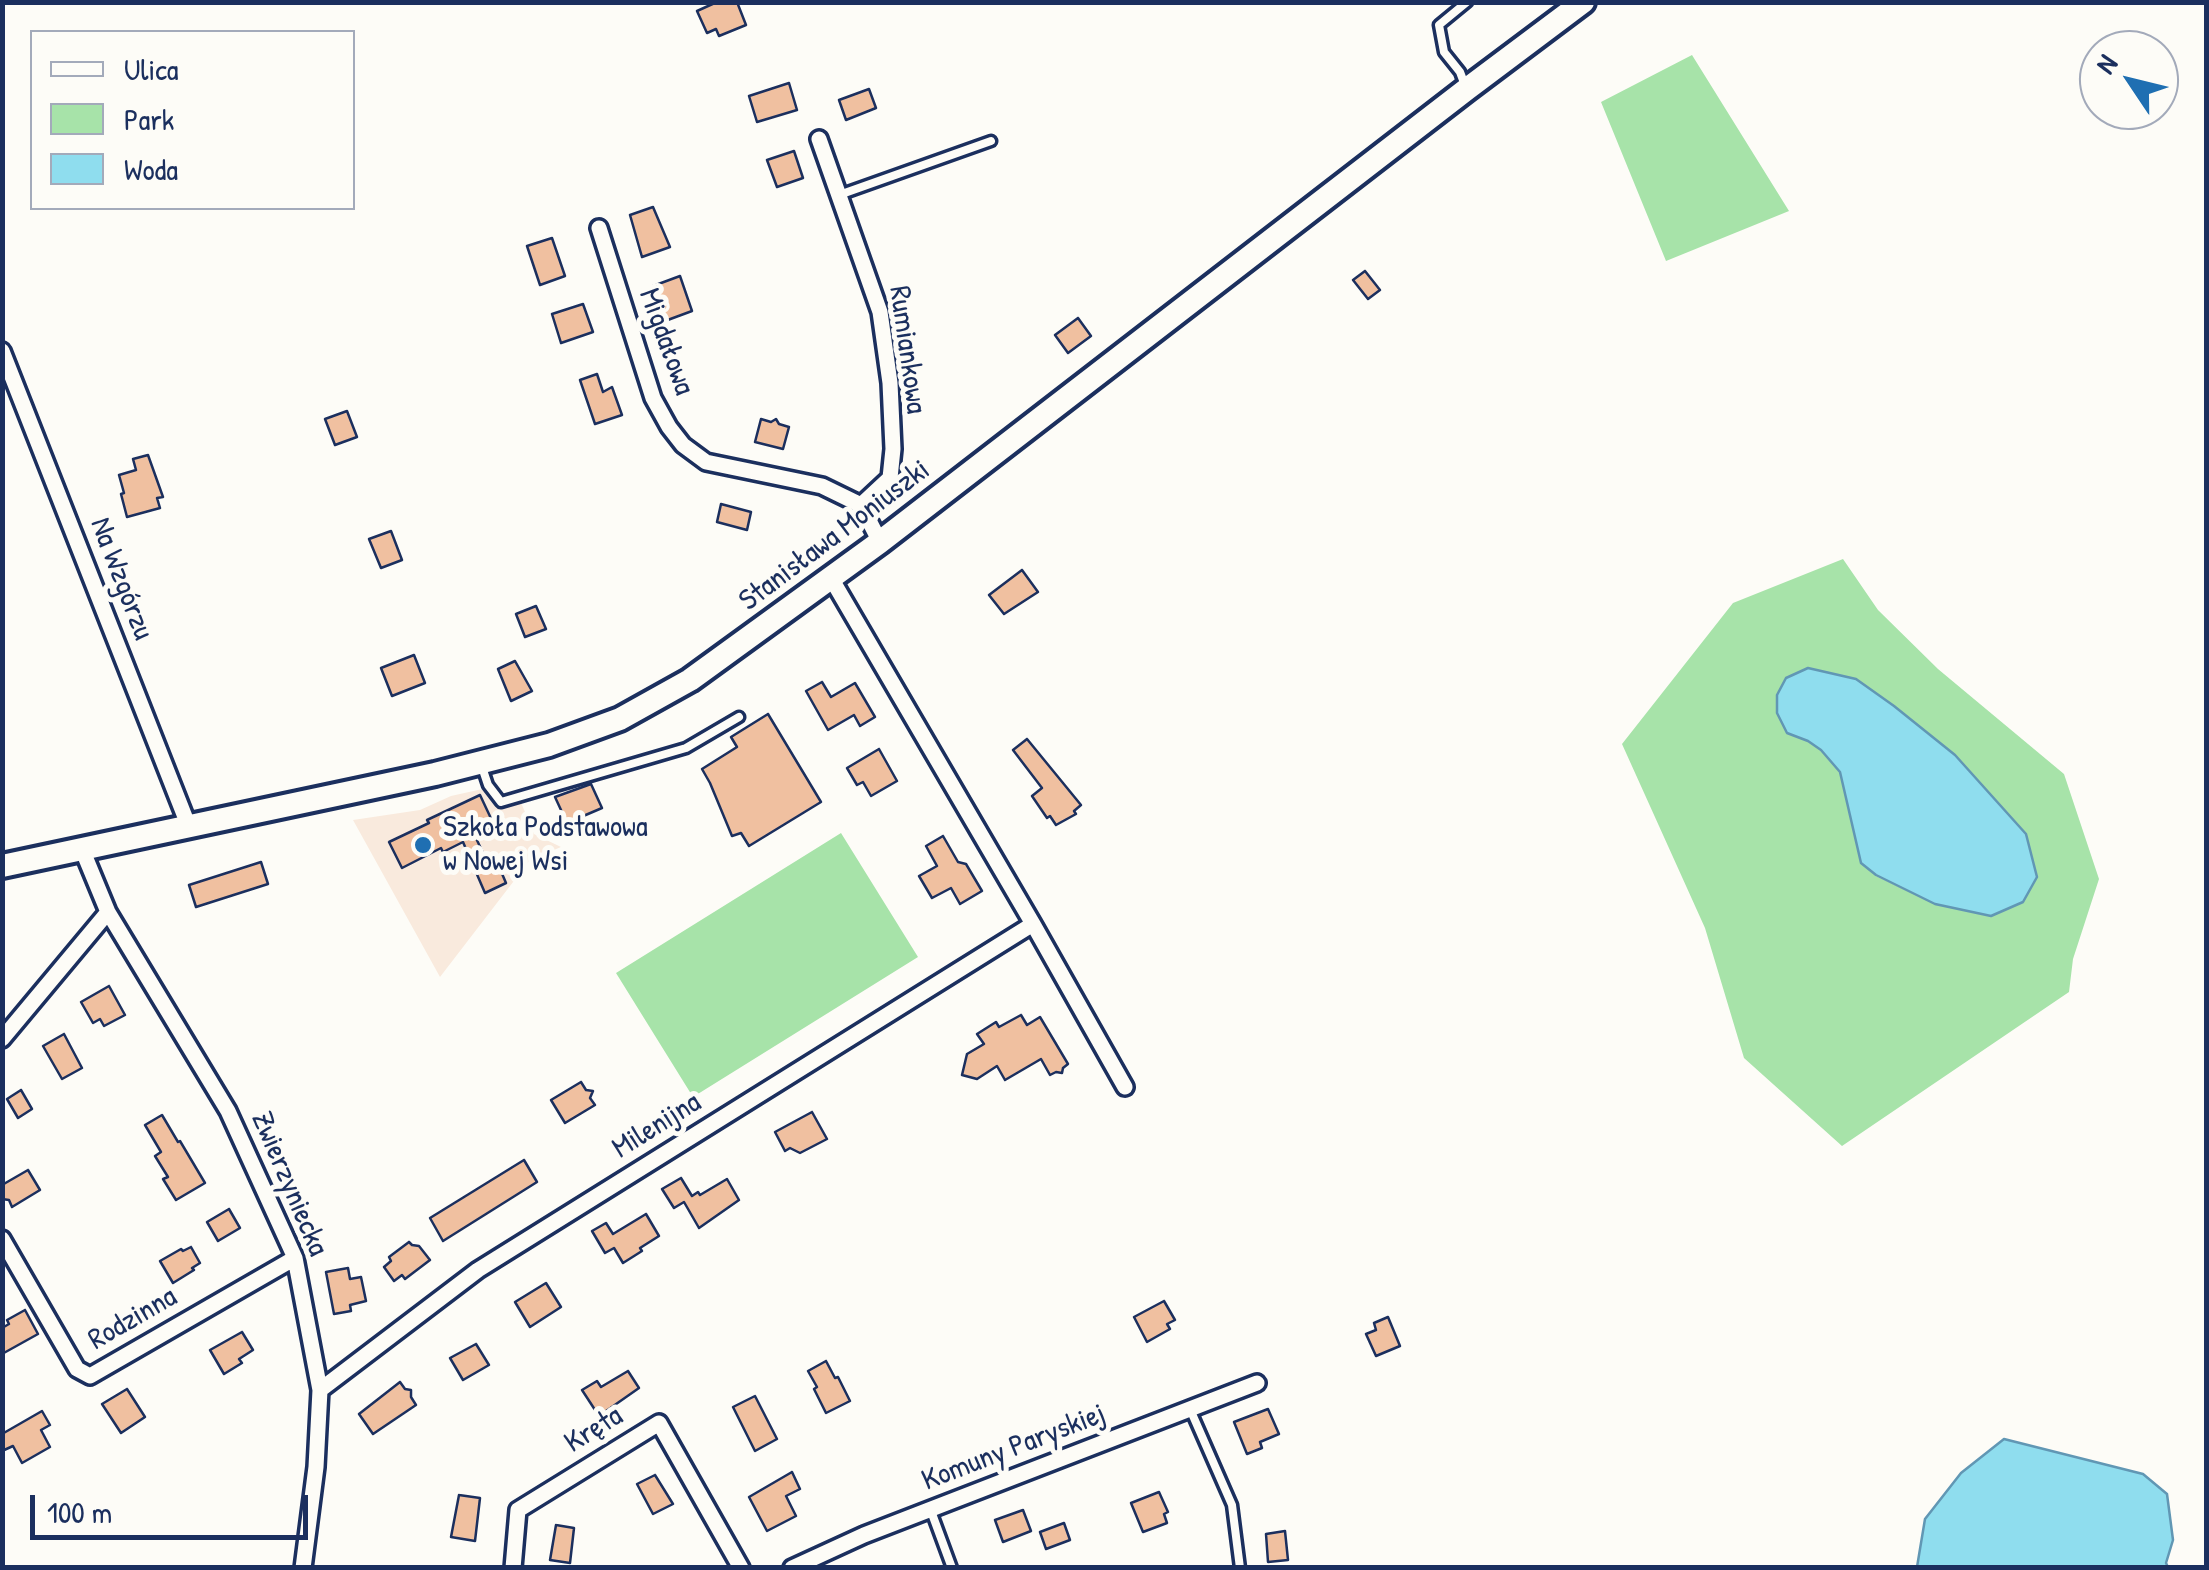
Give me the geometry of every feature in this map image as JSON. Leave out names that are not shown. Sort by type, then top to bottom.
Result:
[{"type":"main road","name":"Stanisława Moniuszki","points":[[2,866],[481,762],[549,745],[620,719],[690,680],[880,542],[1582,3]]},
{"type":"street","name":"Rumiankowa","points":[[819,138],[880,312],[890,383],[890,478],[861,506]]},
{"type":"street","name":"Migdałowa","points":[[598,228],[653,398],[684,445],[706,462],[822,486],[861,506]]},
{"type":"street","name":"Na Wzgórzu","points":[[2,351],[189,827]]},
{"type":"street","points":[[861,506],[880,542]]},
{"type":"street","points":[[831,578],[1125,1087]]},
{"type":"street","name":"Zwierzyniecka","points":[[82,849],[108,912],[228,1111],[295,1258],[320,1390],[304,1568]]},
{"type":"street","points":[[2,1039],[108,912]]},
{"type":"street","name":"Milenijna","points":[[320,1390],[478,1270],[1033,924]]},
{"type":"street","name":"Rodzinna","points":[[2,1238],[76,1370],[90,1376],[295,1258]]},
{"type":"street","name":"Komuny Paryskiej","points":[[792,1568],[1257,1383]]},
{"type":"street","name":"Kręta","points":[[513,1568],[518,1510],[659,1423],[741,1568]]},
{"type":"lane","points":[[1466,2],[1440,25],[1444,52],[1460,72],[1467,90]]},
{"type":"lane","points":[[839,195],[990,141]]},
{"type":"lane","points":[[481,762],[488,785],[501,802],[686,748],[739,717]]},
{"type":"lane","points":[[1190,1409],[1232,1505],[1240,1568]]},
{"type":"lane","points":[[931,1510],[952,1568]]},
{"type":"shaded area","points":[[487,788],[493,803],[520,800],[534,834],[561,847],[530,860],[440,977],[353,820],[420,810],[451,796]]},
{"type":"green space","points":[[1692,55],[1789,211],[1666,261],[1601,102]]},
{"type":"green space","points":[[1843,559],[1878,610],[1938,669],[2064,774],[2099,879],[2073,959],[2069,992],[1842,1146],[1744,1058],[1705,928],[1622,744],[1733,603]],"holes":[[[1777,695],[1991,916],[1935,904],[1876,876],[1861,863],[1840,772],[1821,750],[1787,733]]]},
{"type":"green space","points":[[841,833],[918,957],[693,1097],[616,973]]},
{"type":"water","points":[[1808,668],[1856,679],[1955,755],[2026,834],[2037,877],[2023,902],[1991,916],[1935,904],[1876,875],[1861,863],[1840,772],[1821,750],[1787,733],[1777,713],[1777,695],[1786,678]]},
{"type":"water","points":[[2004,1439],[2143,1474],[2167,1494],[2173,1540],[2168,1567],[1917,1567],[1925,1519],[1961,1473]]},
{"type":"building","points":[[717,2],[737,2],[746,25],[719,36],[716,29],[707,33],[697,11]]},
{"type":"building","points":[[789,83],[797,110],[757,122],[749,96]]},
{"type":"building","points":[[869,89],[876,108],[846,120],[839,100]]},
{"type":"building","points":[[794,151],[803,178],[777,187],[767,160]]},
{"type":"building","points":[[653,207],[670,247],[642,257],[630,215]]},
{"type":"building","points":[[552,238],[565,276],[540,285],[527,246]]},
{"type":"building","points":[[1365,271],[1380,290],[1368,299],[1353,280]]},
{"type":"building","points":[[680,276],[692,311],[665,321],[653,286]]},
{"type":"building","points":[[583,304],[593,332],[561,343],[552,314]]},
{"type":"building","points":[[1078,318],[1091,336],[1068,353],[1055,335]]},
{"type":"building","points":[[597,374],[603,392],[612,387],[622,415],[595,424],[580,380]]},
{"type":"building","points":[[347,411],[357,437],[335,445],[325,419]]},
{"type":"building","points":[[761,419],[776,419],[789,427],[783,449],[755,442]]},
{"type":"building","points":[[148,455],[163,497],[157,498],[160,508],[127,517],[119,475],[136,470],[133,459]]},
{"type":"building","points":[[721,504],[751,512],[747,530],[717,522]]},
{"type":"building","points":[[391,531],[402,560],[381,568],[369,539]]},
{"type":"building","points":[[1022,570],[1038,592],[1004,614],[989,595]]},
{"type":"building","points":[[536,606],[546,629],[525,637],[516,614]]},
{"type":"building","points":[[414,655],[425,683],[392,696],[381,668]]},
{"type":"building","points":[[515,661],[532,691],[511,701],[498,669]]},
{"type":"building","points":[[822,682],[831,697],[855,683],[875,717],[860,726],[854,715],[828,730],[806,691]]},
{"type":"building","points":[[768,714],[821,802],[749,846],[741,833],[732,836],[702,769],[737,747],[731,737]]},
{"type":"building","points":[[1027,739],[1081,805],[1074,811],[1076,814],[1056,825],[1032,796],[1042,788],[1013,750]]},
{"type":"building","points":[[879,749],[897,781],[871,796],[863,782],[857,785],[847,768]]},
{"type":"building","points":[[591,784],[602,808],[567,823],[555,797]]},
{"type":"building","name":"Szkoła Podstawowa w Nowej Wsi","points":[[480,795],[495,827],[475,836],[492,872],[500,869],[506,883],[485,893],[463,842],[443,852],[441,848],[402,868],[389,842]]},
{"type":"building","points":[[943,836],[982,891],[960,904],[951,888],[932,898],[919,876],[937,866],[926,846]]},
{"type":"building","points":[[261,862],[268,884],[196,907],[189,885]]},
{"type":"building","points":[[109,986],[125,1015],[104,1026],[100,1019],[93,1023],[81,1002]]},
{"type":"building","points":[[1021,1015],[1027,1025],[1040,1017],[1068,1064],[1062,1073],[1050,1075],[1041,1059],[1005,1080],[997,1066],[977,1079],[962,1075],[967,1054],[984,1044],[977,1034],[996,1022],[999,1027]]},
{"type":"building","points":[[64,1034],[82,1068],[62,1079],[43,1046]]},
{"type":"building","points":[[581,1082],[586,1090],[593,1091],[590,1098],[595,1105],[565,1123],[551,1100]]},
{"type":"building","points":[[21,1090],[32,1109],[18,1118],[7,1099]]},
{"type":"building","points":[[812,1112],[827,1139],[800,1153],[790,1148],[785,1151],[775,1132]]},
{"type":"building","points":[[162,1115],[205,1183],[176,1200],[155,1156],[161,1152],[145,1125]]},
{"type":"building","points":[[524,1160],[537,1182],[443,1241],[430,1218]]},
{"type":"building","points":[[28,1170],[40,1190],[12,1207],[9,1200],[2,1199],[2,1185]]},
{"type":"building","points":[[681,1178],[692,1196],[727,1179],[739,1200],[699,1228],[684,1202],[674,1208],[662,1189]]},
{"type":"building","points":[[229,1209],[240,1228],[218,1241],[207,1222]]},
{"type":"building","points":[[646,1214],[659,1236],[623,1263],[614,1248],[605,1253],[592,1231],[606,1223],[613,1234]]},
{"type":"building","points":[[409,1242],[419,1246],[430,1260],[405,1279],[402,1275],[394,1281],[384,1267],[391,1261],[389,1257]]},
{"type":"building","points":[[191,1247],[200,1263],[173,1283],[160,1261]]},
{"type":"building","points":[[348,1268],[350,1279],[361,1277],[366,1301],[350,1305],[351,1311],[334,1314],[326,1272]]},
{"type":"building","points":[[546,1283],[561,1307],[530,1327],[515,1302]]},
{"type":"building","points":[[1164,1301],[1175,1320],[1167,1324],[1170,1329],[1147,1342],[1134,1317]]},
{"type":"building","points":[[25,1310],[38,1334],[2,1354],[2,1328],[9,1324],[7,1320]]},
{"type":"building","points":[[1388,1317],[1400,1346],[1376,1356],[1366,1334],[1376,1330],[1374,1323]]},
{"type":"building","points":[[242,1332],[253,1350],[239,1359],[242,1363],[224,1374],[210,1350]]},
{"type":"building","points":[[476,1344],[489,1365],[463,1380],[450,1358]]},
{"type":"building","points":[[826,1361],[850,1401],[826,1413],[808,1371]]},
{"type":"building","points":[[628,1371],[639,1388],[599,1416],[582,1390],[597,1381],[601,1387]]},
{"type":"building","points":[[400,1382],[411,1390],[416,1405],[373,1434],[359,1414]]},
{"type":"building","points":[[127,1389],[145,1417],[121,1433],[102,1404]]},
{"type":"building","points":[[755,1396],[777,1439],[755,1451],[733,1407]]},
{"type":"building","points":[[1268,1409],[1279,1434],[1260,1442],[1262,1448],[1247,1454],[1234,1422]]},
{"type":"building","points":[[42,1411],[50,1425],[41,1430],[50,1447],[22,1463],[13,1446],[2,1451],[2,1434]]},
{"type":"building","points":[[792,1472],[800,1489],[786,1496],[796,1516],[767,1531],[749,1497]]},
{"type":"building","points":[[655,1475],[673,1504],[653,1514],[637,1484]]},
{"type":"building","points":[[1159,1492],[1168,1512],[1164,1514],[1167,1523],[1143,1532],[1131,1503]]},
{"type":"building","points":[[459,1495],[480,1498],[475,1541],[451,1537]]},
{"type":"building","points":[[1023,1510],[1031,1531],[1003,1542],[995,1520]]},
{"type":"building","points":[[1064,1523],[1070,1540],[1046,1549],[1040,1532]]},
{"type":"building","points":[[556,1525],[574,1528],[570,1563],[550,1560]]},
{"type":"building","points":[[1285,1531],[1288,1560],[1268,1562],[1266,1534]]},
{"type":"place","name":"Szkoła Podstawowa w Nowej Wsi","points":[[423,845]]}]
